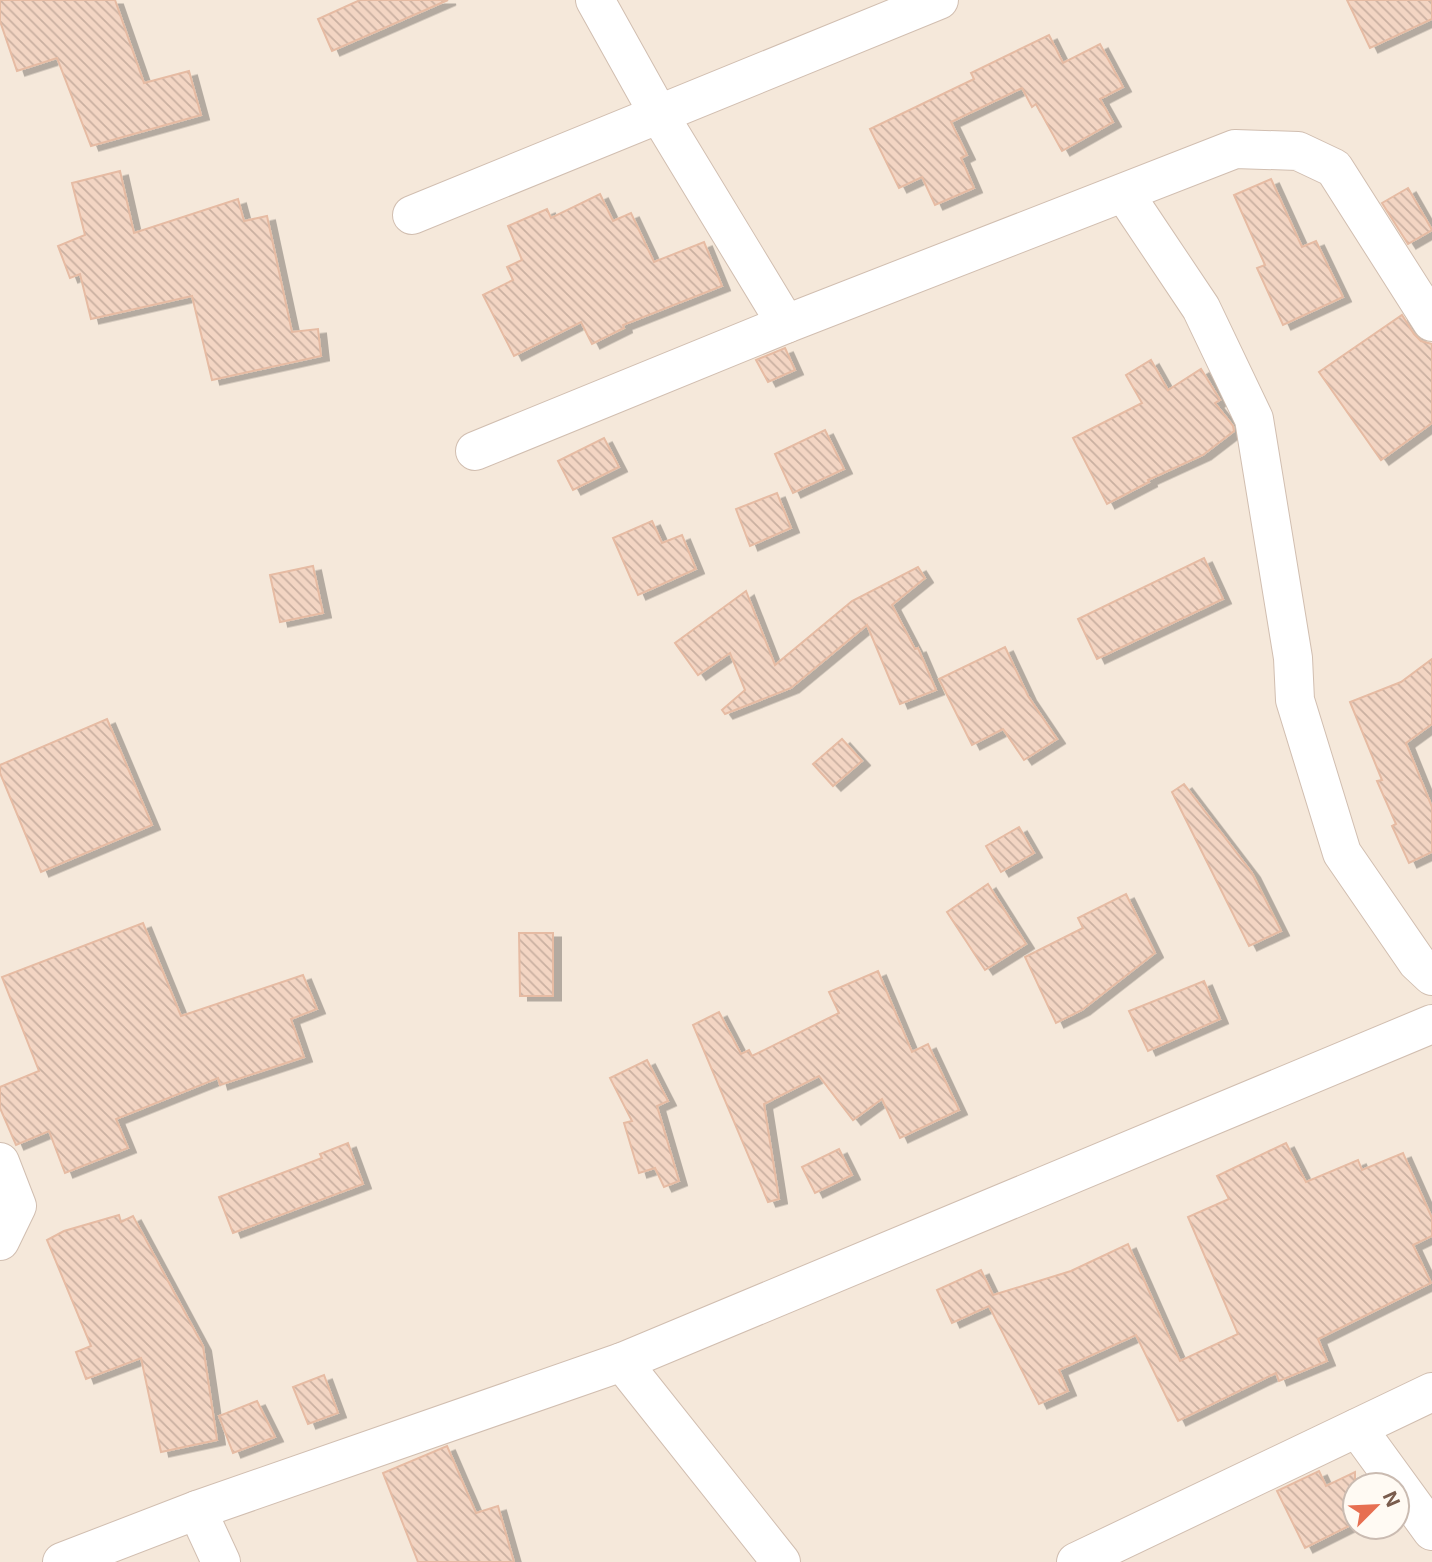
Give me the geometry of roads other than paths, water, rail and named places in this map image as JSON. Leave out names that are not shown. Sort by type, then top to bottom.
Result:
[{"type":"street","points":[[595,0],[659,113],[786,324]]},
{"type":"street","points":[[412,215],[939,0]]},
{"type":"street","points":[[475,451],[786,324],[1235,149],[1298,151],[1334,168],[1432,321]]},
{"type":"street","points":[[1124,193],[1201,308],[1254,419],[1293,658],[1295,700],[1342,853],[1417,962],[1432,976]]},
{"type":"street","points":[[62,1562],[197,1510],[622,1362],[1432,1024]]},
{"type":"street","points":[[0,1162],[17,1206],[0,1241]]},
{"type":"street","points":[[622,1362],[780,1562]]},
{"type":"street","points":[[1076,1562],[1432,1392]]},
{"type":"street","points":[[1357,1428],[1432,1531]]},
{"type":"street","points":[[197,1510],[221,1562]]}]
